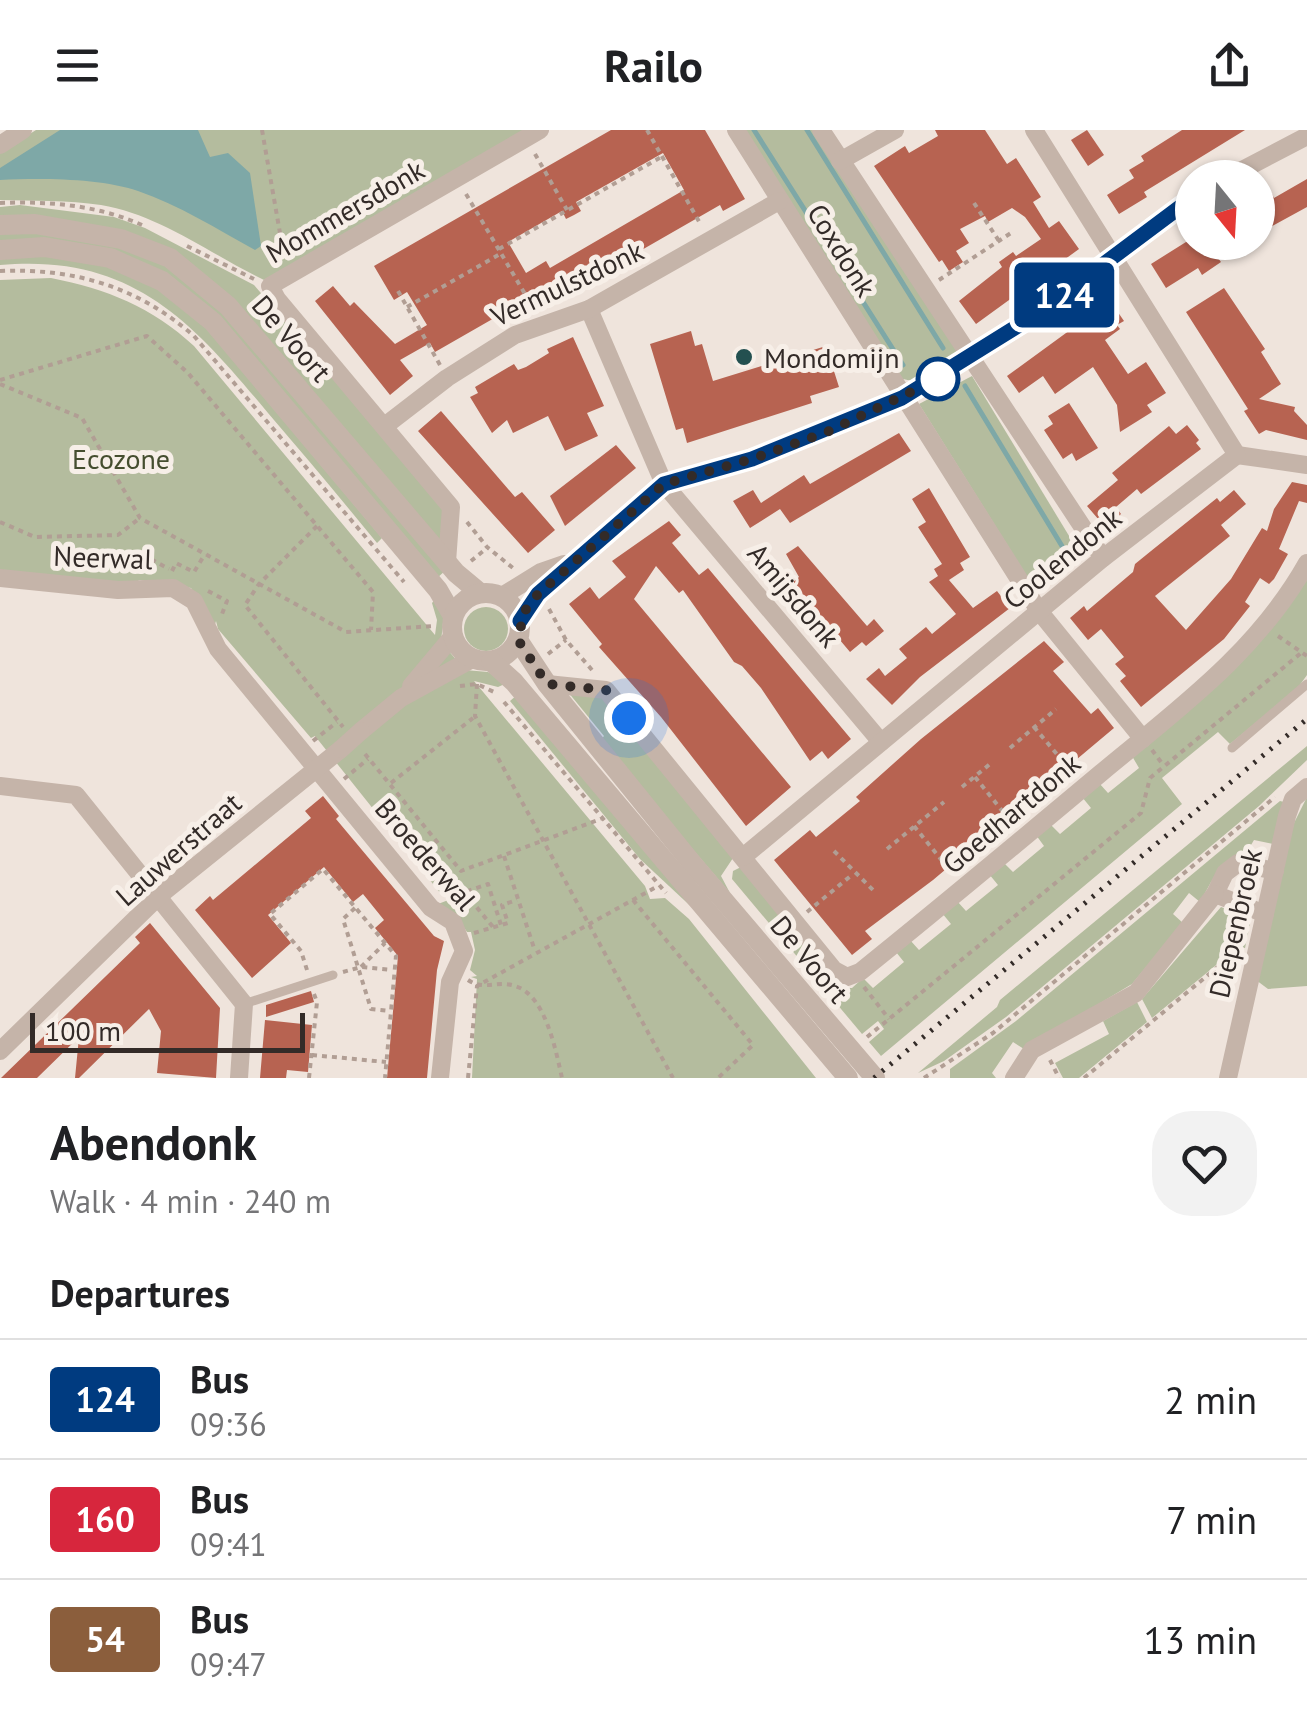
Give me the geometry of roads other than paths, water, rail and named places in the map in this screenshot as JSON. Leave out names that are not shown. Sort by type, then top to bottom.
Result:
[{"type":"street","points":[[0,145],[23,130]]},
{"type":"street","name":"Coxdonk","points":[[736,130],[1040,611],[1142,739]]},
{"type":"street","points":[[821,130],[1103,558]]},
{"type":"street","points":[[840,161],[895,130]]},
{"type":"street","points":[[1034,130],[1238,454],[1307,465]]},
{"type":"street","name":"Mommersdonk","points":[[448,562],[451,507],[270,286],[533,134]]},
{"type":"street","points":[[1261,160],[1307,136]]},
{"type":"street","name":"Vermulstdonk","points":[[386,425],[447,378],[515,335],[590,309],[780,200]]},
{"type":"street","points":[[482,660],[507,654],[538,594],[664,484],[752,459],[902,398],[974,358],[1175,210]]},
{"type":"street","name":"De Voort","points":[[0,226],[35,224],[120,238],[170,258],[228,306],[469,587],[514,606],[519,631],[547,684],[875,1078]]},
{"type":"street","name":"De Voort","points":[[0,250],[44,248],[110,258],[162,281],[213,322],[438,590],[464,653],[514,682],[848,1078]]},
{"type":"street","name":"Amijsdonk","points":[[590,309],[664,484],[881,742]]},
{"type":"street","name":"Coolendonk","points":[[743,857],[1103,558],[1238,454]]},
{"type":"street","points":[[453,626],[464,601],[574,561]]},
{"type":"street","name":"Goedhartdonk","points":[[743,857],[834,970],[847,977],[855,975],[1228,668],[1265,626],[1307,563]]},
{"type":"street","name":"Neerwal","points":[[0,578],[118,590],[164,587],[186,593],[199,609],[212,642],[309,745]]},
{"type":"street","name":"Lauwerstraat","points":[[0,1052],[160,895],[401,698],[453,626]]},
{"type":"street","name":"Lauwerstraat","points":[[401,698],[482,660]]},
{"type":"street","points":[[547,684],[606,690],[743,857]]},
{"type":"street","name":"Broederwal","points":[[309,745],[316,768],[340,782],[432,908],[452,922],[461,937],[464,950],[450,982],[440,1078]]},
{"type":"street","points":[[0,786],[76,795],[160,895],[244,1004],[239,1078]]},
{"type":"street","name":"Diepenbroek","points":[[1228,1078],[1274,871],[1294,799],[1307,787]]},
{"type":"street","points":[[1014,1078],[1032,1050],[1136,993],[1215,894],[1225,873],[1238,863],[1274,871]]},
{"type":"street","points":[[1215,894],[1263,924]]},
{"type":"lane","points":[[1232,748],[1307,684]]},
{"type":"lane","points":[[244,1004],[333,976]]},
{"type":"water","points":[[60,130],[198,130],[210,157],[228,153],[250,173],[261,246],[255,250],[168,203],[123,187],[70,180],[0,180],[0,168]]},
{"type":"waterway","points":[[754,130],[903,365]]},
{"type":"waterway","points":[[807,130],[943,348]]},
{"type":"waterway","points":[[965,386],[1065,551]]},
{"type":"railway","points":[[874,1078],[1307,719]]},
{"type":"place","name":"Mondomijn","points":[[744,357]]},
{"type":"park label","name":"Ecozone","points":[[121,458]]}]
